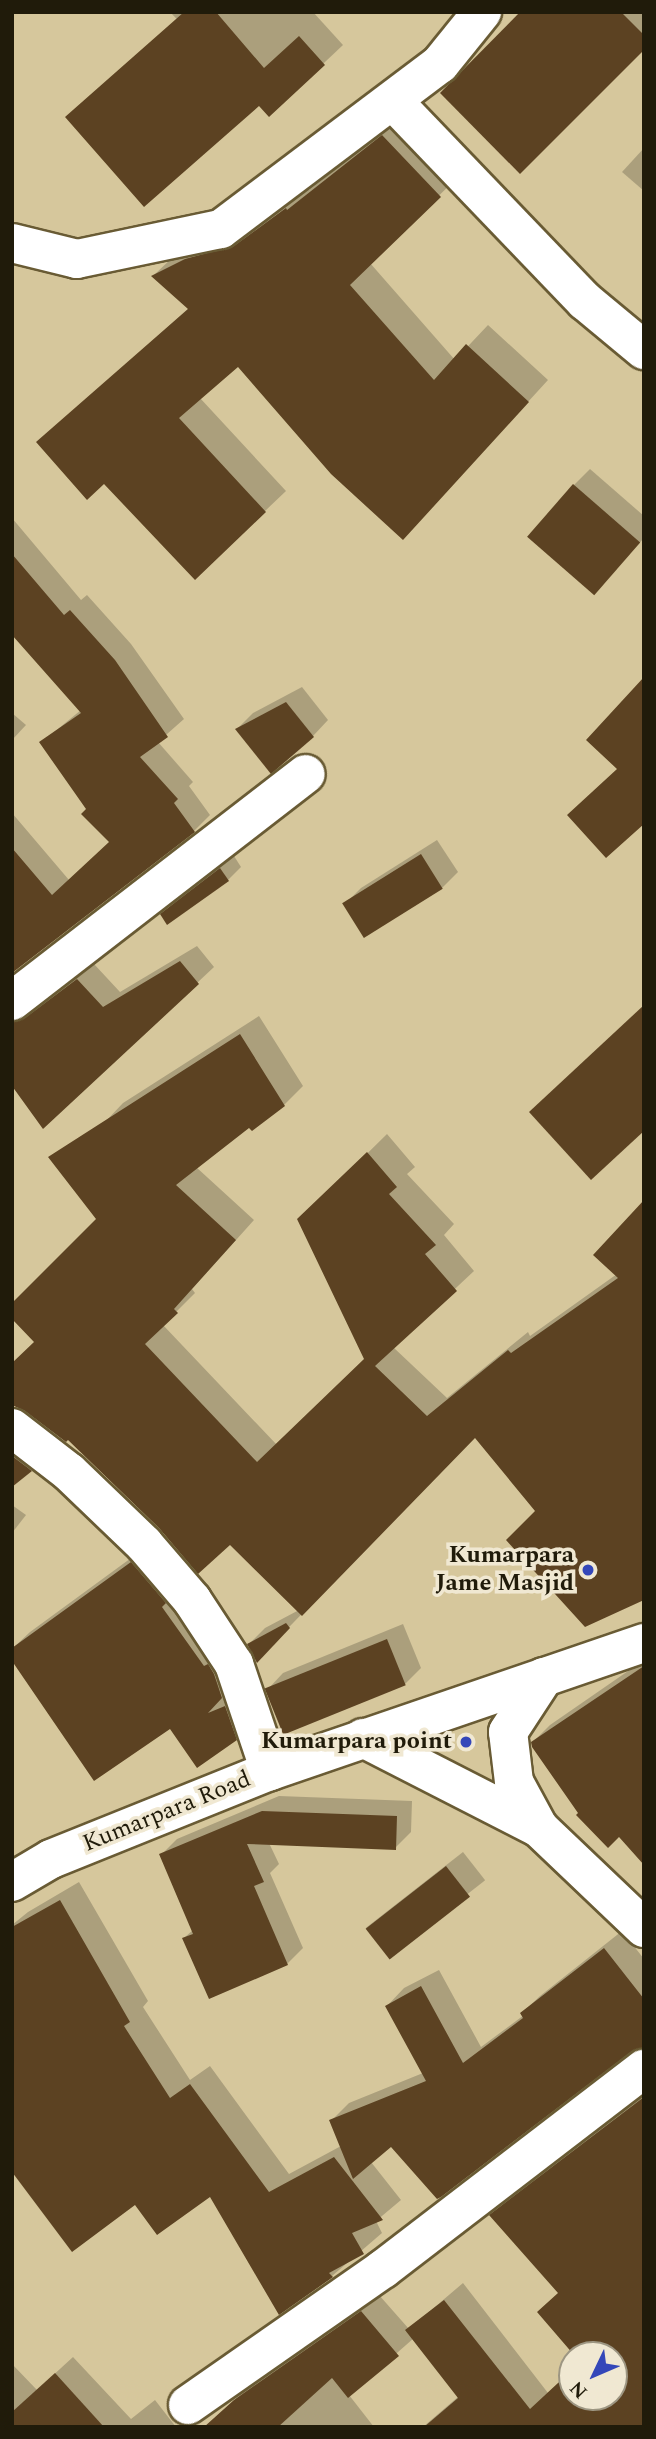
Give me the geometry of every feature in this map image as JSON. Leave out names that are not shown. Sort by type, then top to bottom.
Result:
[{"type":"street","points":[[12,243],[77,259],[221,229],[440,64],[482,12]]},
{"type":"street","points":[[393,101],[585,301],[644,350]]},
{"type":"street","points":[[12,1001],[306,774]]},
{"type":"street","points":[[12,1428],[69,1472],[144,1544],[192,1600],[234,1664],[270,1770]]},
{"type":"street","name":"Kumarpara Road","points":[[12,1882],[51,1858],[270,1770],[644,1643]]},
{"type":"street","points":[[539,1828],[514,1782],[508,1732],[544,1677]]},
{"type":"street","points":[[363,1738],[539,1828],[644,1928]]},
{"type":"street","points":[[188,2406],[383,2269],[644,2069]]},
{"type":"building","points":[[184,12],[216,12],[264,68],[299,36],[325,65],[269,117],[259,106],[144,207],[65,117]]},
{"type":"building","points":[[520,12],[621,12],[644,35],[644,50],[520,174],[440,93]]},
{"type":"building","points":[[382,135],[441,197],[350,285],[434,380],[466,344],[529,402],[403,540],[331,474],[238,367],[179,418],[266,512],[195,580],[104,484],[87,500],[36,442],[188,309],[151,276],[185,259],[234,246],[286,208],[287,210]]},
{"type":"building","points":[[573,484],[640,542],[594,595],[527,537]]},
{"type":"building","points":[[12,554],[64,615],[70,610],[115,660],[168,737],[140,757],[178,799],[174,803],[195,832],[12,973],[12,848],[52,895],[109,842],[81,814],[86,809],[39,742],[81,713],[12,635]]},
{"type":"building","points":[[644,677],[644,824],[606,858],[567,815],[617,769],[586,740]]},
{"type":"building","points":[[286,702],[314,737],[271,774],[235,729]]},
{"type":"building","points":[[421,854],[443,889],[364,938],[342,903]]},
{"type":"building","points":[[220,868],[229,881],[167,925],[160,914]]},
{"type":"building","points":[[180,961],[199,984],[43,1129],[12,1086],[12,1022],[25,1018],[77,979],[103,1007]]},
{"type":"building","points":[[644,1005],[644,1131],[591,1180],[529,1112]]},
{"type":"building","points":[[240,1034],[285,1106],[252,1131],[249,1128],[176,1185],[236,1240],[174,1309],[178,1313],[145,1344],[257,1462],[364,1359],[297,1219],[367,1152],[397,1187],[389,1194],[436,1245],[425,1254],[457,1291],[375,1366],[427,1416],[508,1350],[511,1353],[618,1278],[593,1255],[644,1200],[644,1600],[585,1627],[506,1540],[535,1511],[475,1438],[302,1616],[230,1545],[198,1574],[159,1528],[68,1440],[66,1442],[25,1411],[12,1405],[12,1363],[34,1342],[12,1319],[12,1303],[96,1219],[48,1157]]},
{"type":"building","points":[[12,1456],[32,1471],[12,1487]]},
{"type":"building","points":[[131,1562],[166,1603],[162,1607],[204,1666],[208,1664],[214,1674],[222,1698],[208,1713],[225,1706],[237,1740],[197,1768],[170,1729],[94,1781],[12,1661],[12,1648]]},
{"type":"building","points":[[286,1623],[290,1628],[257,1663],[247,1644]]},
{"type":"building","points":[[387,1639],[406,1685],[283,1735],[265,1688]]},
{"type":"building","points":[[644,1666],[644,1865],[619,1837],[608,1848],[576,1815],[578,1813],[531,1742]]},
{"type":"building","points":[[262,1811],[397,1816],[396,1850],[247,1844],[264,1882],[254,1886],[288,1965],[209,1999],[182,1938],[193,1934],[159,1854]]},
{"type":"building","points":[[446,1866],[470,1897],[390,1960],[366,1929]]},
{"type":"building","points":[[60,1900],[130,2022],[124,2026],[170,2098],[190,2084],[269,2192],[334,2157],[383,2220],[352,2233],[364,2254],[329,2273],[333,2277],[279,2315],[210,2197],[157,2235],[135,2205],[72,2252],[12,2172],[12,1927]]},
{"type":"building","points":[[604,1948],[644,1999],[644,2048],[631,2052],[437,2199],[391,2147],[353,2179],[329,2120],[426,2081],[385,2006],[421,1986],[463,2063],[523,2018],[520,2013]]},
{"type":"building","points":[[644,2097],[644,2427],[424,2427],[458,2398],[405,2330],[444,2300],[530,2409],[558,2383],[558,2411],[628,2411],[628,2341],[562,2341],[537,2312],[558,2293],[489,2215]]},
{"type":"building","points":[[361,2311],[399,2356],[348,2398],[332,2378],[278,2427],[204,2427],[234,2400]]},
{"type":"building","points":[[55,2373],[104,2427],[12,2427],[12,2412]]},
{"type":"place","name":"Kumarpara Jame Masjid","points":[[588,1570]]},
{"type":"place","name":"Kumarpara point","points":[[466,1742]]}]
